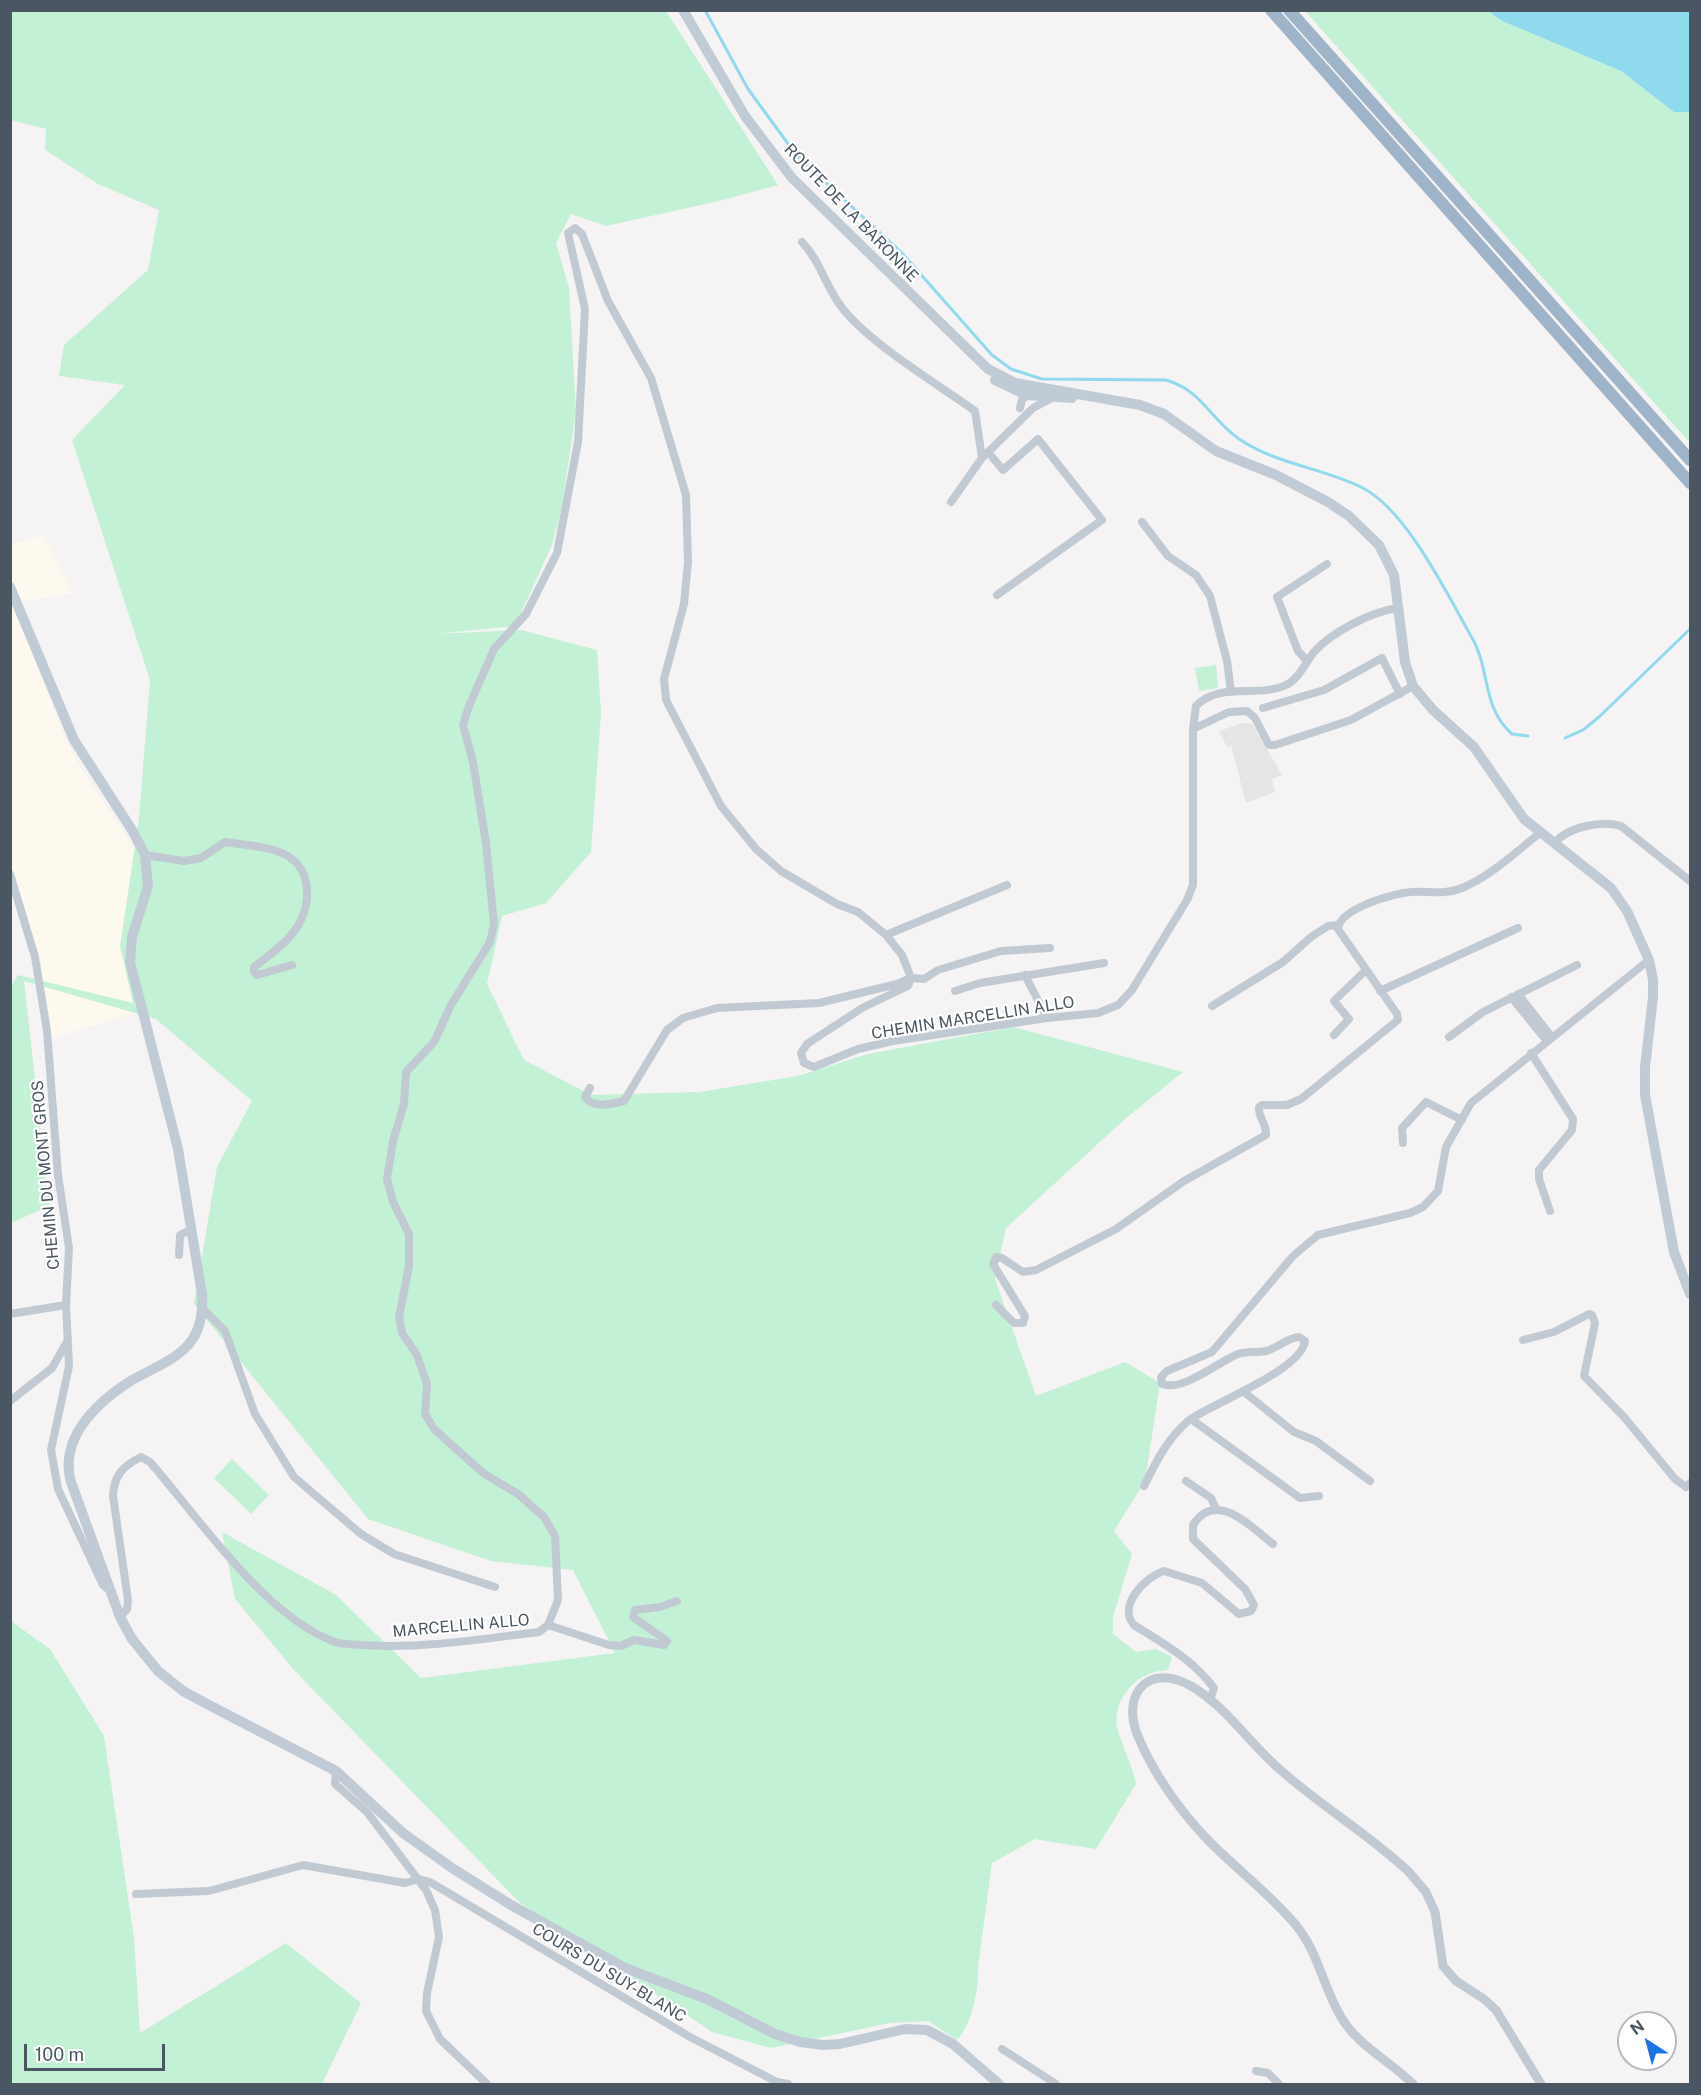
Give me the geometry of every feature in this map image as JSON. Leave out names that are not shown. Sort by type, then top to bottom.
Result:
[{"type":"highway","points":[[1271,10],[1690,483]]},
{"type":"highway","points":[[1289,10],[1690,460]]},
{"type":"main road","name":"ROUTE DE LA BARONNE","points":[[683,10],[745,116],[792,178],[994,380],[1008,389],[1028,394],[1056,394],[1140,405],[1164,414],[1216,450],[1310,492],[1349,516],[1379,545],[1389,560],[1399,608],[1405,662],[1413,686],[1433,710],[1474,747],[1516,810],[1611,888],[1627,911],[1649,960],[1653,989],[1645,1095],[1674,1252],[1690,1294]]},
{"type":"main road","name":"ROUTE DE LA BARONNE","points":[[976,360],[997,375],[1056,394]]},
{"type":"main road","points":[[10,587],[74,740],[132,830],[145,855],[148,886],[132,937],[130,962],[173,1128],[192,1229],[203,1309],[196,1333],[185,1348],[116,1391],[85,1422],[71,1444],[68,1457],[69,1474],[110,1590],[120,1617],[139,1650],[183,1691],[336,1771],[403,1833],[452,1868],[511,1905],[631,1971],[707,1999],[766,2030],[800,2042],[840,2044],[901,2030],[927,2030],[947,2040],[999,2085]]},
{"type":"street","name":"MARCELLIN ALLO","points":[[120,1617],[128,1609],[128,1600],[113,1496],[114,1482],[125,1465],[141,1458],[150,1462],[209,1536],[271,1599],[297,1622],[336,1642],[396,1647],[539,1632],[548,1625],[558,1600],[555,1536],[544,1517],[518,1494],[483,1473],[434,1429],[425,1414],[427,1384],[417,1355],[402,1333],[399,1317],[410,1266],[409,1234],[393,1202],[387,1179],[393,1141],[404,1104],[406,1072],[434,1042],[451,1005],[490,942],[494,924],[486,843],[473,762],[463,725],[494,649],[526,614],[557,553],[578,442],[585,309],[568,233],[575,228],[582,234],[608,301],[651,378],[686,495],[688,562],[684,604],[664,679],[666,700],[721,806],[756,849],[781,871],[837,904],[858,912],[886,934]]},
{"type":"street","points":[[802,242],[814,255],[841,307],[860,328],[975,411],[985,455],[1003,470],[1038,439],[1102,520],[997,595]]},
{"type":"street","points":[[1021,384],[1033,408]]},
{"type":"street","points":[[1008,389],[1020,408]]},
{"type":"street","points":[[1016,424],[1020,408],[1028,394]]},
{"type":"street","points":[[951,502],[985,455],[1033,408],[1056,394]]},
{"type":"street","points":[[1142,522],[1168,556],[1196,575],[1210,596],[1227,661],[1231,693]]},
{"type":"street","points":[[1307,662],[1298,651],[1277,597],[1327,564]]},
{"type":"street","name":"CHEMIN MARCELLIN ALLO","points":[[911,978],[908,986],[862,1008],[807,1044],[801,1053],[804,1063],[814,1067],[858,1049],[893,1041],[1047,1018],[1098,1013],[1118,1005],[1132,990],[1187,900],[1193,885],[1193,714],[1202,699],[1213,694],[1275,688],[1289,683],[1327,641],[1367,617],[1399,608]]},
{"type":"street","points":[[1263,708],[1324,690],[1382,658],[1400,694]]},
{"type":"street","points":[[1193,729],[1229,712],[1247,711],[1255,718],[1269,745],[1275,745],[1351,720],[1413,686]]},
{"type":"street","points":[[1556,843],[1563,834],[1570,832],[1610,823],[1621,826],[1690,881]]},
{"type":"street","points":[[1212,1006],[1253,978],[1283,962],[1311,937],[1328,926],[1338,925],[1346,915],[1388,897],[1411,892],[1438,894],[1461,889],[1482,878],[1541,832]]},
{"type":"street","points":[[145,855],[184,861],[201,858],[225,842],[285,854],[301,868],[308,886],[307,904],[294,933],[254,967],[254,972],[257,975],[292,965]]},
{"type":"street","name":"CHEMIN DU MONT GROS","points":[[10,874],[35,957],[47,1031],[58,1175],[69,1248],[66,1305],[69,1366],[51,1450],[58,1489],[103,1585],[110,1590]]},
{"type":"street","points":[[911,978],[902,955],[886,934],[1007,885]]},
{"type":"street","points":[[996,1305],[1014,1323],[1023,1323],[1025,1316],[993,1264],[996,1257],[1002,1258],[1023,1272],[1036,1270],[1116,1229],[1184,1181],[1266,1135],[1267,1128],[1259,1114],[1262,1104],[1287,1105],[1301,1099],[1398,1020],[1397,1014],[1338,929],[1338,925]]},
{"type":"street","points":[[1380,990],[1518,928]]},
{"type":"street","points":[[590,1088],[585,1097],[589,1102],[597,1105],[624,1101],[668,1030],[683,1018],[717,1008],[819,1003],[897,984],[911,978],[924,979],[938,970],[1001,951],[1050,948]]},
{"type":"street","points":[[1144,1486],[1165,1445],[1191,1419],[1244,1392],[1292,1361],[1304,1350],[1305,1341],[1299,1336],[1291,1337],[1268,1350],[1239,1354],[1186,1382],[1169,1387],[1162,1384],[1161,1377],[1167,1371],[1212,1352],[1293,1256],[1318,1235],[1410,1213],[1423,1207],[1438,1191],[1446,1147],[1472,1103],[1549,1038],[1649,960]]},
{"type":"street","points":[[955,991],[1025,975],[1104,963]]},
{"type":"street","points":[[1449,1038],[1483,1012],[1577,965]]},
{"type":"street","points":[[1334,1035],[1350,1019],[1334,1001],[1366,970]]},
{"type":"street","points":[[1025,975],[1047,1018]]},
{"type":"street","points":[[1514,996],[1549,1038]]},
{"type":"street","points":[[1531,1053],[1573,1119],[1572,1130],[1541,1166],[1537,1174],[1550,1211]]},
{"type":"street","points":[[1403,1143],[1402,1128],[1426,1102],[1462,1120]]},
{"type":"street","points":[[179,1255],[180,1235],[192,1229]]},
{"type":"street","points":[[10,1314],[66,1305]]},
{"type":"street","points":[[203,1309],[225,1331],[255,1414],[294,1477],[361,1534],[394,1554],[495,1587]]},
{"type":"street","points":[[1524,1340],[1554,1332],[1589,1314],[1592,1315],[1595,1323],[1584,1376],[1624,1417],[1675,1479],[1686,1487],[1690,1484]]},
{"type":"street","points":[[10,1401],[52,1368],[68,1341]]},
{"type":"street","points":[[1244,1392],[1294,1432],[1316,1441],[1370,1481]]},
{"type":"street","points":[[1191,1419],[1300,1498],[1319,1496]]},
{"type":"street","points":[[1186,1481],[1211,1498],[1216,1509]]},
{"type":"street","points":[[1210,1700],[1214,1688],[1194,1665],[1134,1625],[1127,1614],[1131,1600],[1153,1576],[1164,1571],[1202,1583],[1239,1614],[1251,1611],[1254,1605],[1245,1589],[1193,1539],[1193,1525],[1197,1519],[1216,1509],[1226,1510],[1273,1544]]},
{"type":"street","points":[[548,1625],[609,1645],[621,1646],[634,1640],[664,1645],[667,1641],[633,1617],[635,1610],[660,1607],[677,1601]]},
{"type":"street","points":[[1413,2085],[1354,2036],[1330,1998],[1315,1957],[1295,1924],[1197,1829],[1145,1752],[1131,1710],[1137,1690],[1152,1680],[1176,1680],[1194,1688],[1210,1700],[1275,1765],[1398,1862],[1421,1886],[1435,1912],[1443,1966],[1456,1981],[1484,1999],[1496,2010],[1541,2085]]},
{"type":"street","points":[[336,1771],[335,1784],[367,1812],[418,1879],[435,1910],[438,1924],[426,2011],[440,2039],[487,2085]]},
{"type":"street","points":[[136,1894],[209,1891],[303,1865],[405,1883],[418,1879]]},
{"type":"street","name":"COURS DU SUY-BLANC","points":[[418,1879],[430,1882],[484,1913],[690,2037],[777,2082],[788,2085]]},
{"type":"street","points":[[1002,2049],[1056,2085]]},
{"type":"street","points":[[1256,2071],[1268,2073],[1280,2085]]},
{"type":"shaded area","points":[[44,535],[73,593],[13,603],[64,737],[79,765],[139,856],[136,1013],[48,1039],[11,865],[10,545]]},
{"type":"shaded area","points":[[1243,723],[1252,724],[1282,775],[1272,779],[1275,792],[1246,803],[1231,745],[1227,747],[1219,731]]},
{"type":"green space","points":[[11,11],[666,11],[778,185],[719,201],[606,226],[571,214],[556,243],[569,288],[576,411],[562,506],[552,545],[515,626],[435,634],[521,630],[597,650],[601,713],[591,852],[546,903],[502,916],[487,984],[524,1060],[591,1095],[699,1092],[798,1076],[868,1054],[1013,1027],[1183,1072],[1125,1119],[1006,1228],[995,1279],[1036,1396],[1125,1362],[1160,1383],[1145,1481],[1114,1531],[1132,1554],[1113,1617],[1113,1634],[1136,1652],[1156,1649],[1172,1657],[1168,1670],[1154,1672],[1134,1683],[1119,1705],[1116,1722],[1136,1784],[1096,1849],[1035,1839],[992,1863],[976,1996],[967,2025],[957,2040],[928,2021],[890,2023],[771,2048],[712,2032],[519,1902],[294,1670],[235,1599],[222,1532],[336,1595],[421,1678],[615,1653],[573,1570],[491,1561],[368,1519],[194,1304],[217,1167],[252,1101],[156,1019],[24,981],[49,1206],[11,1223],[11,986],[18,975],[133,1003],[120,946],[139,819],[150,680],[72,440],[125,385],[59,376],[64,345],[148,270],[159,210],[98,184],[45,150],[46,129],[11,120]]},
{"type":"green space","points":[[1305,11],[1488,11],[1502,21],[1621,71],[1674,112],[1690,112],[1690,443]]},
{"type":"green space","points":[[1216,665],[1218,688],[1199,691],[1195,668]]},
{"type":"green space","points":[[232,1459],[269,1495],[251,1514],[214,1478]]},
{"type":"green space","points":[[11,1621],[50,1649],[104,1736],[134,1938],[140,2033],[286,1943],[361,2003],[322,2084],[11,2084]]},
{"type":"water","points":[[1488,11],[1690,11],[1690,112],[1674,112],[1621,71],[1502,21]]},
{"type":"waterway","points":[[705,10],[748,89],[797,156],[901,252],[992,355],[1011,369],[1042,379],[1166,380],[1189,391],[1229,431],[1254,448],[1346,480],[1378,498],[1394,513],[1424,553],[1471,636],[1481,661],[1495,712],[1512,734],[1528,736]]},
{"type":"waterway","points":[[1565,738],[1583,730],[1599,717],[1690,629]]}]
